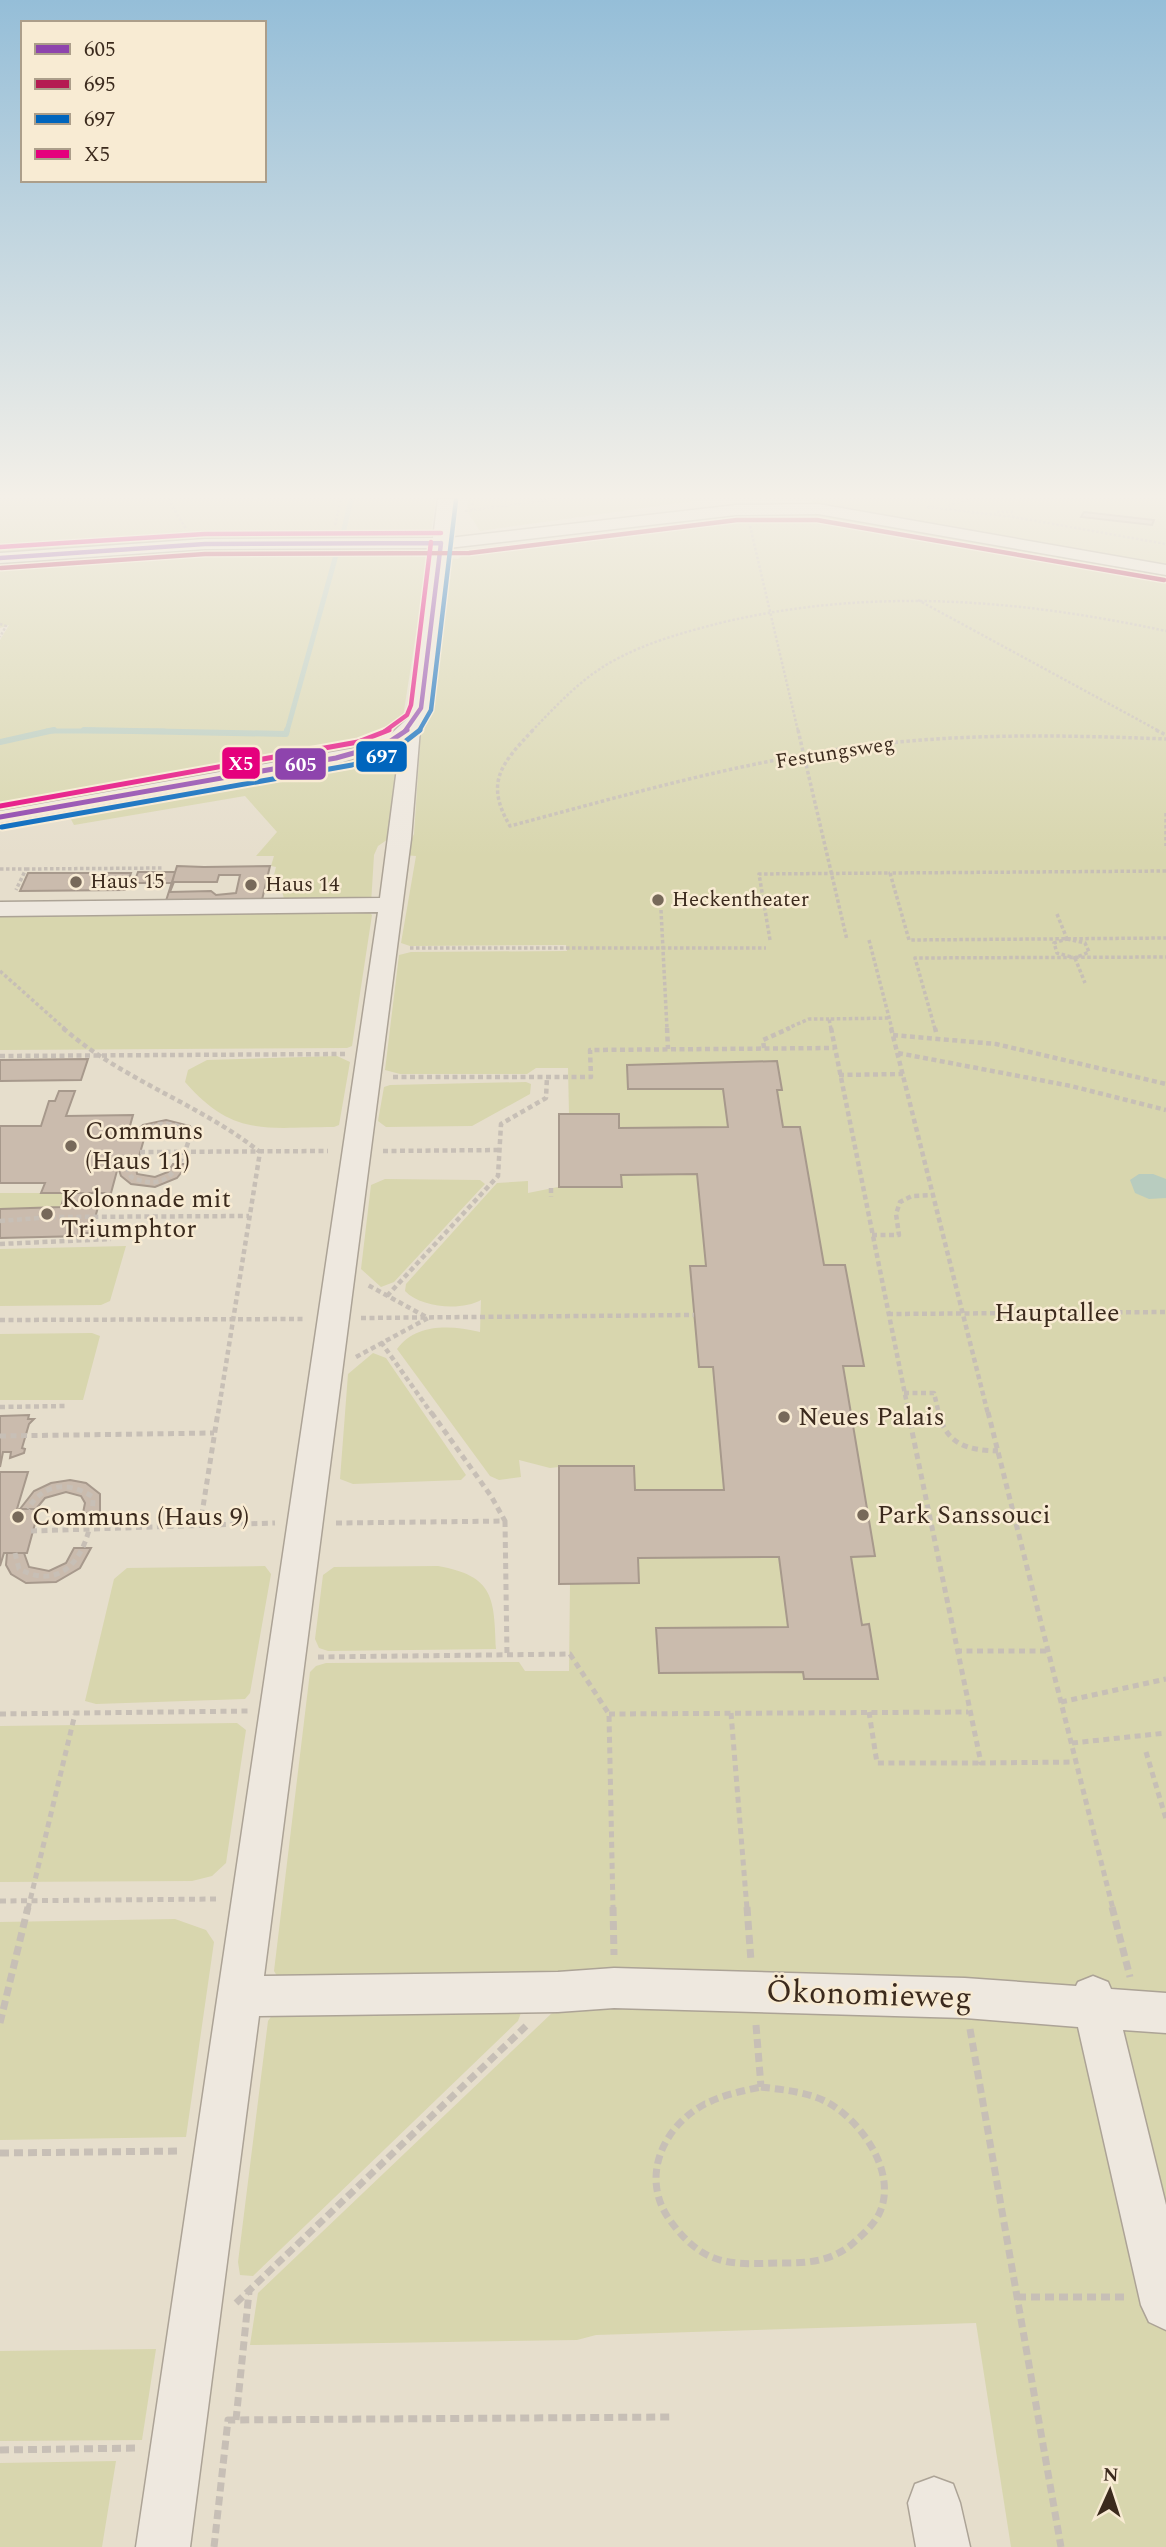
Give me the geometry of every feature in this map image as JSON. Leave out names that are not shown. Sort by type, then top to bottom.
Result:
[{"type":"street","points":[[0,817],[335,758],[374,748],[411,730],[418,722],[431,618]]},
{"type":"street","points":[[163,2547],[200,2447],[191,2345],[251,1899],[358,1151],[411,730]]},
{"type":"street","points":[[0,909],[391,905]]},
{"type":"street","name":"Ökonomieweg","points":[[238,1996],[565,1992],[614,1988],[965,1997],[1123,2006]]},
{"type":"street","points":[[1123,2006],[1165,2301]]},
{"type":"path","name":"Festungsweg","points":[[738,618],[642,647],[586,678],[524,739],[499,773],[496,804],[510,826],[693,779],[861,747],[969,738],[1166,737]]},
{"type":"path","points":[[772,618],[847,940]]},
{"type":"path","points":[[950,618],[1166,737]]},
{"type":"path","points":[[1097,618],[1166,631]]},
{"type":"path","points":[[0,624],[6,626],[0,637]]},
{"type":"path","points":[[1166,813],[1166,846]]},
{"type":"path","points":[[26,869],[162,868]]},
{"type":"path","points":[[770,940],[759,874],[1166,871]]},
{"type":"path","points":[[890,873],[909,940],[1166,939]]},
{"type":"path","points":[[661,910],[668,1049]]},
{"type":"path","points":[[1057,914],[1067,939]]},
{"type":"path","points":[[1067,939],[1085,943],[1089,952],[1074,958],[1057,953],[1053,948],[1054,943],[1067,939]]},
{"type":"path","points":[[869,940],[1072,1743],[1123,2006]]},
{"type":"path","points":[[385,948],[766,948]]},
{"type":"path","points":[[936,1032],[915,958],[1166,957]]},
{"type":"path","points":[[1074,958],[1085,983]]},
{"type":"path","points":[[0,971],[94,1055],[228,1127],[260,1152]]},
{"type":"path","points":[[764,1048],[763,1040],[809,1019],[890,1018]]},
{"type":"path","points":[[829,1019],[968,1712],[981,1763]]},
{"type":"path","points":[[893,1035],[937,1035],[991,1044],[1166,1084]]},
{"type":"path","points":[[0,1056],[94,1055],[591,1077],[590,1050],[834,1048]]},
{"type":"path","points":[[898,1053],[1072,1086],[1166,1110]]},
{"type":"path","points":[[839,1075],[903,1074]]},
{"type":"path","points":[[387,1296],[498,1176],[502,1150],[501,1125],[546,1098],[547,1077]]},
{"type":"path","points":[[127,1167],[136,1180],[164,1180],[178,1170],[186,1152],[188,1135],[179,1125],[154,1125],[142,1131],[135,1140]]},
{"type":"path","points":[[140,1152],[502,1150]]},
{"type":"path","points":[[200,1526],[260,1152]]},
{"type":"path","points":[[551,1188],[551,1197]]},
{"type":"path","points":[[872,1236],[899,1236],[896,1210],[899,1201],[908,1195],[933,1195]]},
{"type":"path","points":[[0,1221],[42,1217],[249,1216]]},
{"type":"path","points":[[0,1244],[111,1239]]},
{"type":"path","points":[[341,1269],[428,1318]]},
{"type":"path","name":"Hauptallee","points":[[888,1314],[1166,1312]]},
{"type":"path","points":[[0,1320],[694,1315]]},
{"type":"path","points":[[327,1376],[381,1342],[428,1318]]},
{"type":"path","points":[[381,1342],[491,1496]]},
{"type":"path","points":[[904,1393],[934,1392],[940,1426],[948,1440],[974,1451],[998,1451]]},
{"type":"path","points":[[0,1407],[65,1406]]},
{"type":"path","points":[[0,1436],[214,1433]]},
{"type":"path","points":[[15,1553],[16,1565],[25,1574],[51,1577],[78,1560],[88,1530],[93,1497],[78,1487],[62,1485],[44,1491],[27,1509]]},
{"type":"path","points":[[505,1521],[508,1655]]},
{"type":"path","points":[[32,1531],[115,1529]]},
{"type":"path","points":[[956,1651],[1048,1651]]},
{"type":"path","points":[[285,1657],[570,1654],[609,1714],[614,1988]]},
{"type":"path","points":[[1061,1702],[1166,1679]]},
{"type":"path","points":[[0,1714],[278,1711]]},
{"type":"path","points":[[869,1712],[877,1763],[1076,1762]]},
{"type":"path","points":[[609,1714],[968,1712]]},
{"type":"path","points":[[731,1713],[761,2087]]},
{"type":"path","points":[[0,2024],[75,1714]]},
{"type":"path","points":[[1072,1743],[1166,1733]]},
{"type":"path","points":[[1146,1752],[1166,1819]]},
{"type":"path","points":[[0,1901],[251,1899]]},
{"type":"path","points":[[191,2345],[565,1992]]},
{"type":"path","points":[[965,1997],[1061,2547]]},
{"type":"path","points":[[761,2087],[802,2092],[833,2106],[854,2121],[872,2146],[882,2180],[881,2210],[856,2241],[841,2253],[818,2263],[732,2263],[712,2257],[691,2245],[674,2227],[654,2188],[655,2163],[664,2141],[687,2117],[718,2097],[761,2087]]},
{"type":"path","points":[[0,2152],[218,2151]]},
{"type":"path","points":[[236,2420],[249,2291]]},
{"type":"path","points":[[1017,2297],[1165,2301]]},
{"type":"path","points":[[0,2450],[200,2447],[228,2420],[672,2417]]},
{"type":"path","points":[[200,2447],[214,2547]]},
{"type":"shaded area","points":[[0,618],[418,618],[403,717],[380,738],[331,754],[0,809],[0,640],[9,625],[0,628]]},
{"type":"shaded area","name":"Park Sanssouci","points":[[440,618],[1166,618],[1166,2547],[1011,2547],[976,2323],[596,2335],[577,2340],[250,2345],[258,2293],[553,2012],[572,2002],[277,1976],[274,1971],[310,1672],[316,1666],[326,1663],[519,1662],[525,1671],[569,1671],[570,1584],[559,1584],[559,1467],[550,1468],[519,1460],[521,1477],[499,1480],[490,1476],[397,1349],[414,1334],[424,1330],[446,1327],[480,1332],[481,1300],[463,1306],[431,1304],[412,1297],[405,1291],[406,1284],[497,1183],[528,1181],[528,1193],[558,1187],[559,1114],[569,1114],[568,1068],[536,1068],[527,1074],[400,1074],[385,1070],[399,955],[411,952],[567,951],[566,945],[410,946],[401,943],[416,856],[404,855],[414,834],[420,745],[418,733],[426,721]]},
{"type":"shaded area","points":[[402,744],[394,835],[378,846],[374,855],[371,904],[285,904],[282,890],[271,887],[276,867],[271,866],[274,856],[256,856],[277,832],[245,796],[74,825],[65,808],[318,768],[360,759]]},
{"type":"shaded area","points":[[367,910],[372,915],[352,1046],[347,1048],[0,1050],[0,913]]},
{"type":"shaded area","points":[[337,1056],[350,1062],[339,1125],[334,1127],[252,1126],[219,1113],[185,1082],[188,1070],[207,1060]]},
{"type":"shaded area","points":[[531,1084],[530,1094],[472,1126],[386,1127],[378,1121],[384,1087],[390,1085]]},
{"type":"shaded area","points":[[1139,1174],[1153,1174],[1166,1179],[1166,1198],[1149,1199],[1135,1193],[1130,1180]]},
{"type":"shaded area","points":[[385,1179],[480,1180],[485,1184],[394,1282],[381,1287],[361,1269],[371,1185]]},
{"type":"shaded area","points":[[0,1193],[65,1193],[61,1207],[0,1209]]},
{"type":"shaded area","points":[[126,1246],[110,1301],[101,1305],[0,1306],[0,1249]]},
{"type":"shaded area","points":[[92,1333],[100,1336],[83,1400],[0,1400],[0,1334]]},
{"type":"shaded area","points":[[373,1353],[386,1358],[466,1475],[461,1480],[353,1484],[340,1479],[348,1374]]},
{"type":"shaded area","points":[[265,1566],[271,1574],[250,1693],[245,1699],[96,1704],[85,1701],[114,1579],[127,1568]]},
{"type":"shaded area","points":[[438,1566],[471,1576],[488,1592],[494,1616],[496,1649],[328,1651],[319,1648],[315,1639],[323,1575],[334,1567]]},
{"type":"shaded area","points":[[237,1723],[246,1730],[226,1863],[212,1876],[192,1881],[0,1882],[0,1726]]},
{"type":"shaded area","points":[[175,1919],[206,1930],[214,1942],[186,2137],[0,2140],[0,1922]]},
{"type":"shaded area","points":[[522,2010],[518,2021],[253,2276],[240,2275],[238,2262],[268,2021],[275,2011]]},
{"type":"shaded area","points":[[156,2349],[142,2440],[0,2441],[0,2351]]},
{"type":"shaded area","points":[[116,2461],[102,2547],[0,2547],[0,2463]]},
{"type":"building","name":"Haus 14","points":[[177,866],[270,866],[261,904],[165,904]],"holes":[[[219,875],[240,875],[236,893],[216,895],[211,891],[170,892],[174,882],[217,882]]]},
{"type":"building","points":[[138,872],[175,872],[172,883],[134,883]]},
{"type":"building","name":"Haus 15","points":[[28,873],[131,873],[125,890],[20,891]]},
{"type":"building","name":"Communs (Haus 11)","points":[[88,1059],[81,1080],[0,1081],[0,1060]]},
{"type":"building","name":"Neues Palais","points":[[777,1061],[782,1090],[777,1090],[783,1127],[800,1127],[824,1265],[845,1265],[864,1366],[843,1366],[875,1556],[851,1557],[862,1625],[869,1624],[878,1679],[804,1679],[803,1672],[659,1673],[656,1628],[788,1627],[779,1557],[638,1558],[639,1583],[559,1584],[559,1466],[634,1466],[635,1490],[724,1490],[713,1367],[699,1367],[690,1266],[706,1266],[697,1174],[621,1175],[622,1187],[559,1187],[559,1114],[619,1114],[619,1128],[728,1127],[723,1089],[628,1089],[627,1065]]},
{"type":"building","name":"Communs (Haus 11)","points":[[59,1091],[75,1091],[66,1116],[133,1115],[126,1140],[144,1139],[136,1167],[118,1167],[111,1193],[41,1193],[45,1183],[0,1183],[0,1126],[41,1126],[49,1101],[55,1101]]},
{"type":"building","points":[[166,1120],[190,1126],[195,1140],[182,1140],[180,1133],[167,1128],[150,1132],[144,1139],[126,1140],[143,1125]]},
{"type":"building","points":[[173,1164],[188,1164],[177,1178],[155,1187],[131,1184],[121,1176],[118,1167],[136,1167],[137,1174],[155,1177],[168,1172]]},
{"type":"building","name":"Kolonnade mit Triumphtor","points":[[65,1193],[86,1193],[81,1207],[87,1208],[88,1203],[98,1207],[91,1233],[84,1233],[83,1236],[0,1238],[0,1209],[61,1207]]},
{"type":"building","points":[[29,1415],[28,1419],[34,1419],[29,1424],[22,1448],[25,1449],[24,1453],[10,1458],[11,1452],[3,1452],[0,1467],[0,1416]]},
{"type":"building","name":"Communs (Haus 9)","points":[[0,1472],[28,1472],[17,1509],[39,1509],[27,1553],[4,1553],[0,1566]]},
{"type":"building","points":[[70,1480],[86,1483],[100,1494],[100,1513],[83,1513],[85,1503],[81,1496],[66,1492],[45,1498],[36,1509],[20,1509],[34,1491],[51,1483]]},
{"type":"building","points":[[74,1548],[91,1548],[80,1568],[56,1582],[26,1583],[11,1574],[6,1565],[7,1553],[24,1553],[29,1567],[49,1571],[66,1563]]},
{"type":"waterway","points":[[287,731],[319,618]]},
{"type":"waterway","points":[[50,731],[54,730]]},
{"type":"waterway","points":[[84,730],[134,731]]},
{"type":"waterway","points":[[134,731],[286,734],[287,730]]},
{"type":"waterway","points":[[0,742],[50,731]]},
{"type":"waterway","points":[[50,731],[134,731]]},
{"type":"waterway","points":[[134,731],[164,731]]},
{"type":"transit line","name":"X5","points":[[0,806],[358,742],[393,728],[407,715],[411,705],[422,618]]},
{"type":"transit line","name":"605","points":[[0,817],[336,758],[386,744],[407,730],[421,708],[432,618]]},
{"type":"transit line","name":"697","points":[[2,827],[338,768],[393,751],[416,735],[431,710],[442,618]]},
{"type":"place","name":"Haus 15","points":[[76,882]]},
{"type":"place","name":"Haus 14","points":[[251,885]]},
{"type":"place","name":"Heckentheater","points":[[658,900]]},
{"type":"place","name":"Communs (Haus 11)","points":[[71,1146]]},
{"type":"place","name":"Kolonnade mit Triumphtor","points":[[47,1214]]},
{"type":"place","name":"Neues Palais","points":[[784,1417]]},
{"type":"place","name":"Park Sanssouci","points":[[863,1515]]},
{"type":"place","name":"Communs (Haus 9)","points":[[18,1517]]}]
